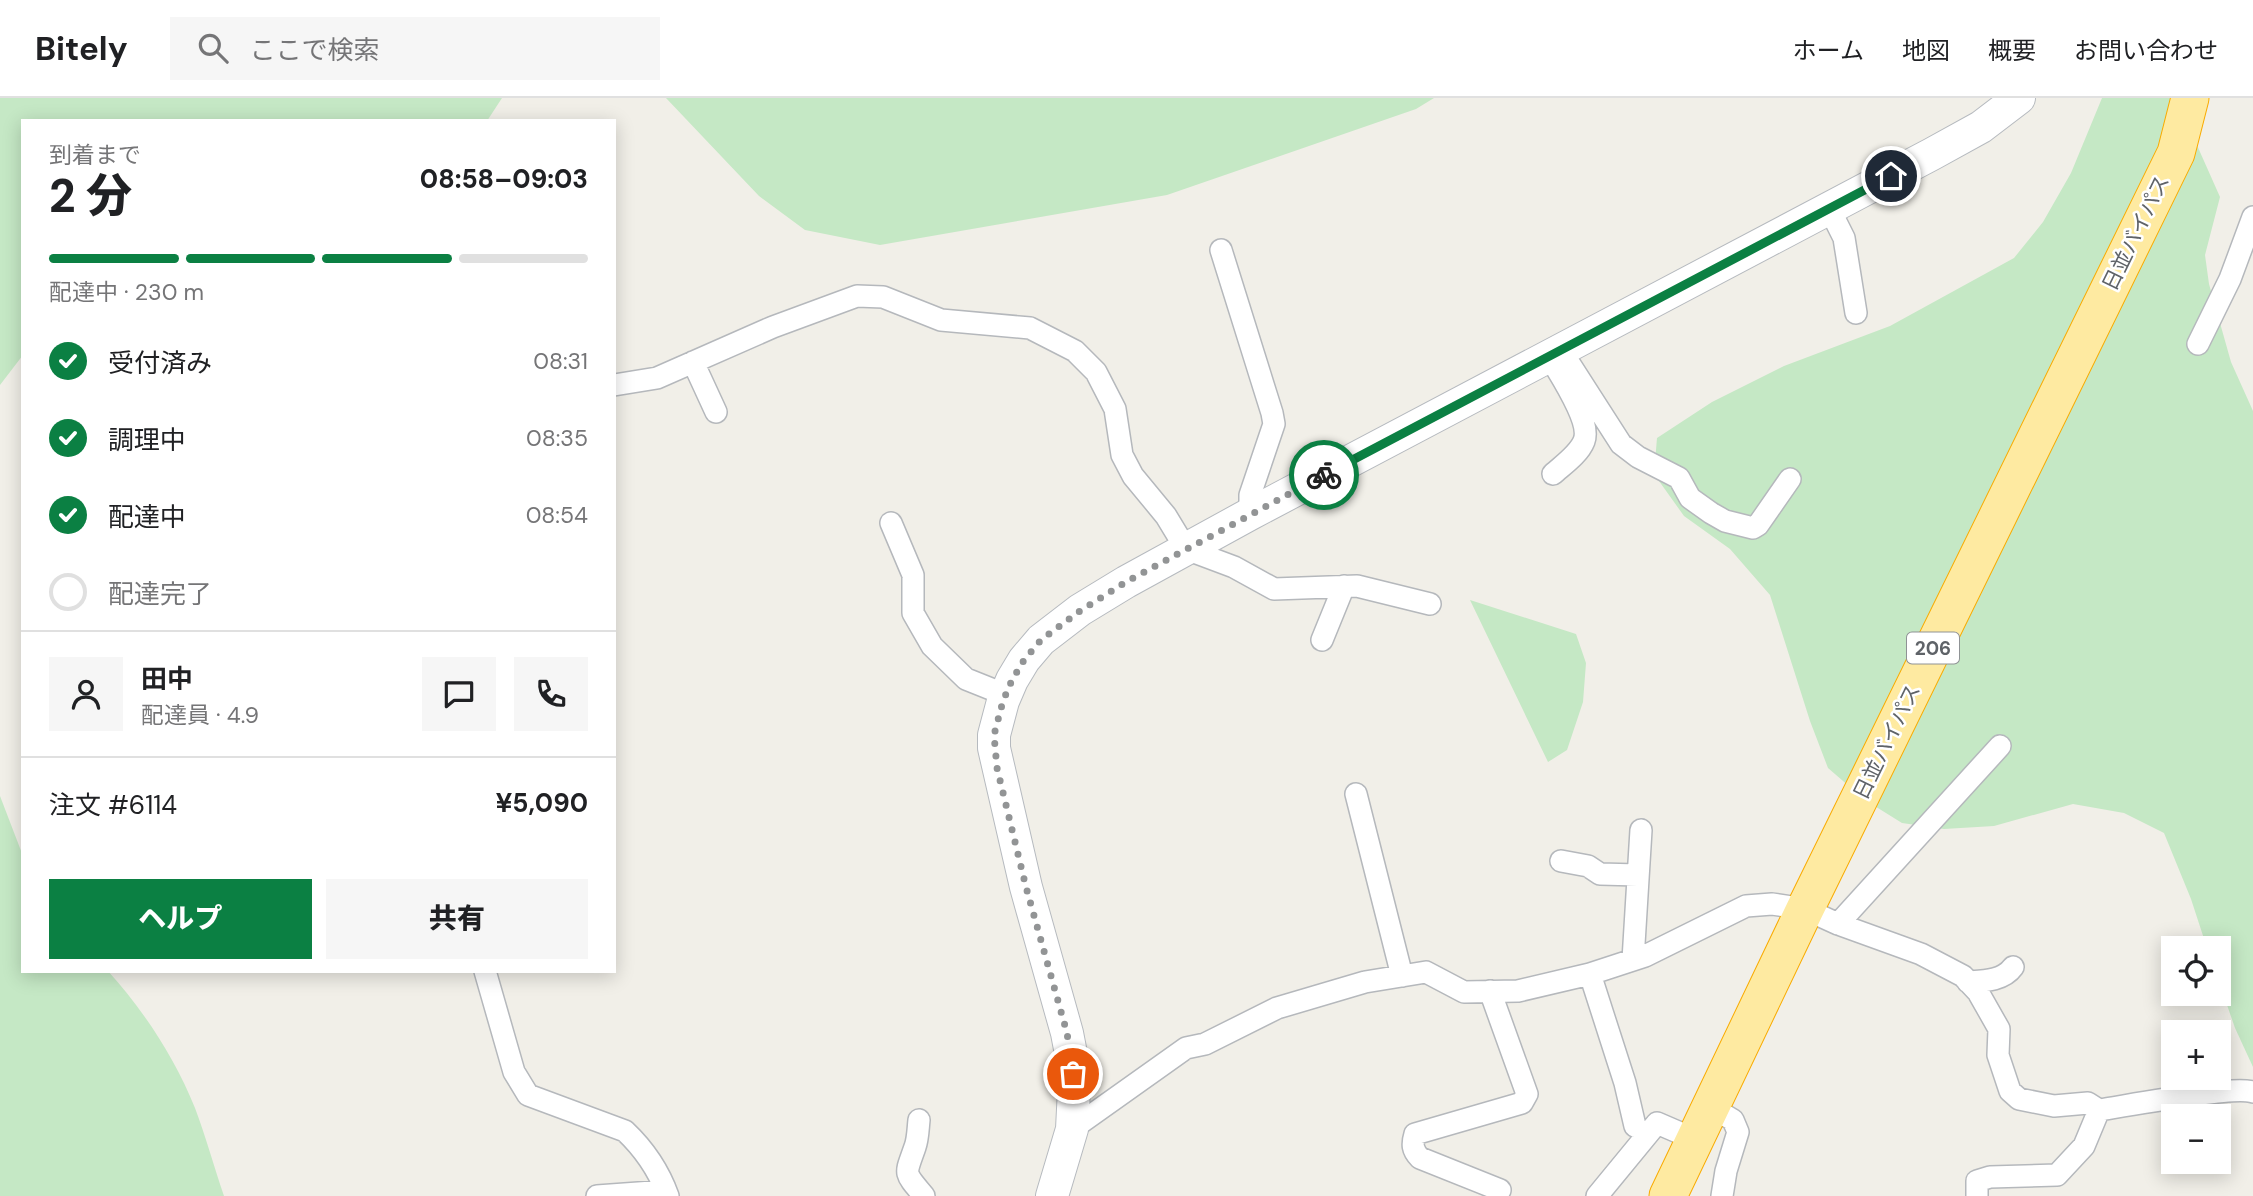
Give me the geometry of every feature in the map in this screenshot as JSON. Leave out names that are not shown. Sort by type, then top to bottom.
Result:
[{"type":"highway","name":"日並バイパス","points":[[1668,1196],[1805,909],[2176,153],[2190,98]]},
{"type":"main road","points":[[1052,1196],[1072,1129],[1074,1088],[1070,1046],[1026,887],[994,748],[997,721],[1006,695],[1024,660],[1041,640],[1091,603],[1186,549],[1981,127],[2019,98]]},
{"type":"street","points":[[1829,208],[1844,238],[1856,313]]},
{"type":"street","points":[[2198,344],[2230,279],[2253,217]]},
{"type":"street","points":[[1222,250],[1272,413],[1273,424],[1250,495],[1250,514]]},
{"type":"street","points":[[616,385],[657,378],[796,318],[857,296],[883,297],[941,320],[1030,328],[1075,351],[1096,372],[1115,409],[1122,456],[1133,476],[1166,516],[1186,549],[1234,567],[1274,589],[1357,586],[1430,604]]},
{"type":"street","points":[[1553,474],[1576,452],[1584,440],[1584,426],[1555,353]]},
{"type":"street","points":[[1555,353],[1620,444],[1638,457],[1679,478],[1690,498],[1711,513],[1732,523],[1753,528],[1790,479]]},
{"type":"street","points":[[694,362],[716,412]]},
{"type":"street","points":[[891,523],[913,575],[914,613],[932,646],[966,679],[1006,695]]},
{"type":"street","points":[[1322,640],[1344,586]]},
{"type":"street","points":[[1838,924],[2000,746]]},
{"type":"street","points":[[1356,794],[1402,976]]},
{"type":"street","points":[[1633,960],[1642,830]]},
{"type":"street","points":[[1561,861],[1588,866],[1601,874],[1639,875]]},
{"type":"street","points":[[1072,1129],[1186,1048],[1205,1044],[1277,1008],[1365,982],[1426,972],[1464,992],[1518,991],[1590,974],[1633,960],[1746,906],[1762,904],[1805,909],[1921,954],[1963,976],[1978,992],[1998,1029],[1998,1055],[2010,1091],[2019,1100],[2053,1106],[2088,1103],[2099,1110],[2225,1091],[2253,1092]]},
{"type":"street","points":[[1968,982],[1987,981],[2009,972],[2013,967]]},
{"type":"street","points":[[486,973],[514,1072],[528,1095],[625,1131],[661,1177],[667,1193],[597,1196]]},
{"type":"street","points":[[1590,974],[1625,1083],[1635,1126]]},
{"type":"street","points":[[1490,991],[1527,1094],[1526,1098],[1522,1102],[1415,1134],[1412,1142],[1414,1153],[1420,1158],[1500,1190]]},
{"type":"street","points":[[1711,1107],[1733,1120],[1738,1132],[1726,1171],[1722,1196]]},
{"type":"street","points":[[1977,1196],[1978,1181],[1990,1177],[2057,1175],[2084,1146],[2099,1110]]},
{"type":"street","points":[[919,1120],[916,1145],[906,1167],[910,1180],[924,1196]]},
{"type":"street","points":[[1597,1196],[1657,1123],[1694,1139]]},
{"type":"green space","points":[[0,98],[502,98],[488,119],[21,119],[21,358],[0,385]]},
{"type":"green space","points":[[666,98],[1434,98],[1416,109],[1167,195],[880,245],[805,230],[759,196]]},
{"type":"green space","points":[[2102,98],[2196,98],[2196,143],[2220,197],[2205,255],[2209,284],[2231,362],[2253,411],[2253,1067],[2227,1006],[2231,1006],[2231,936],[2203,936],[2164,833],[2124,813],[2073,804],[1994,826],[1944,829],[1902,823],[1865,800],[1828,768],[1810,721],[1770,595],[1730,549],[1684,516],[1654,474],[1657,438],[1712,402],[1784,366],[1890,326],[2014,258],[2043,222],[2071,173]]},
{"type":"green space","points":[[1470,600],[1576,634],[1586,663],[1583,702],[1567,750],[1548,762]]},
{"type":"green space","points":[[0,796],[21,851],[21,973],[110,973],[146,1019],[178,1071],[195,1108],[224,1196],[0,1196]]},
{"type":"way so far","points":[[1073,1074],[1067,1033],[1026,887],[997,768],[994,735],[1003,701],[1024,660],[1041,640],[1080,611],[1126,582],[1324,475]]},
{"type":"route","points":[[1324,475],[1891,176]]}]
